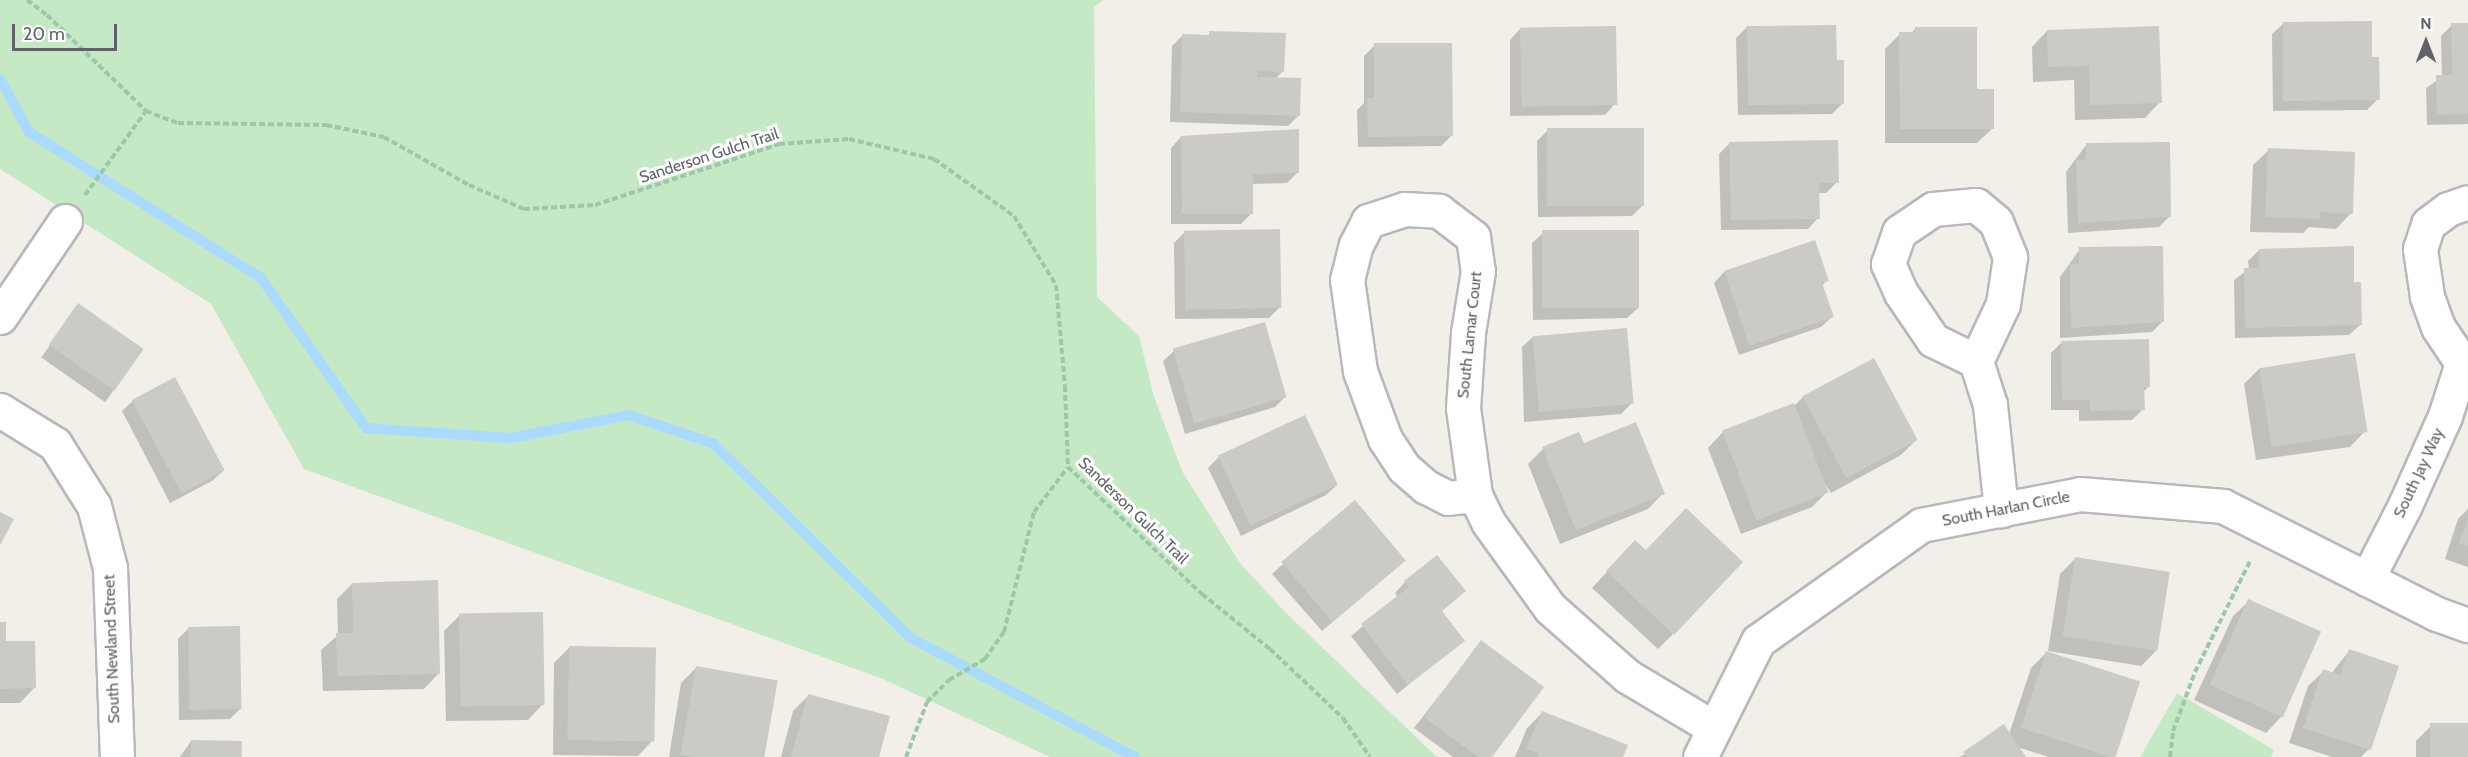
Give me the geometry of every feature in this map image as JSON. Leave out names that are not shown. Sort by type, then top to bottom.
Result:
[{"type":"street","name":"South Jay Way","points":[[2367,579],[2445,417],[2465,361],[2438,327],[2427,296],[2420,249],[2428,224],[2448,209],[2468,202]]},
{"type":"street","points":[[1976,362],[1933,340],[1901,293],[1888,264],[1899,232],[1933,209],[1976,205],[1996,222],[2010,257],[2003,304],[1976,362],[1990,405],[2001,510]]},
{"type":"street","name":"South Lamar Court","points":[[1475,495],[1448,498],[1404,468],[1384,439],[1360,371],[1347,280],[1356,244],[1368,221],[1404,209],[1439,211],[1473,237],[1478,271],[1468,333],[1463,408],[1475,495],[1488,522],[1550,608],[1627,676],[1714,728]]},
{"type":"street","points":[[0,317],[65,221]]},
{"type":"street","name":"South Newland Street","points":[[0,410],[55,444],[94,506],[110,568],[117,757]]},
{"type":"street","name":"South Harlan Circle","points":[[1700,757],[1758,641],[1921,525],[2080,494],[2223,506],[2437,614],[2468,625]]},
{"type":"path","name":"Sanderson Gulch Trail","points":[[27,0],[146,111],[178,123],[326,125],[384,137],[469,185],[525,209],[595,205],[779,144],[849,139],[934,159],[1014,216],[1056,285],[1065,386],[1068,467],[1202,594],[1270,649],[1326,703],[1370,757]]},
{"type":"path","points":[[65,221],[115,159],[146,111]]},
{"type":"path","points":[[906,757],[927,702],[949,680],[985,659],[1004,632],[1034,512],[1068,467]]},
{"type":"path","points":[[2170,757],[2173,731],[2195,672],[2266,528]]},
{"type":"green space","points":[[0,0],[1103,0],[1094,7],[1097,297],[1139,336],[1154,397],[1182,471],[1240,563],[1285,612],[1437,757],[1050,757],[883,679],[304,469],[211,304],[0,169]]},
{"type":"green space","points":[[2177,693],[2274,750],[2271,757],[2140,757]]},
{"type":"building","points":[[2372,21],[2372,57],[2379,57],[2380,100],[2283,101],[2283,22]]},
{"type":"building","points":[[2451,23],[2468,23],[2468,114],[2437,115],[2436,75],[2452,75]]},
{"type":"building","points":[[1836,25],[1837,60],[1844,60],[1844,104],[1748,105],[1747,26]]},
{"type":"building","points":[[1616,26],[1617,105],[1521,107],[1520,28]]},
{"type":"building","points":[[2159,26],[2162,103],[2090,105],[2089,66],[2048,67],[2047,30]]},
{"type":"building","points":[[1915,27],[1977,27],[1977,89],[1994,89],[1994,129],[1900,129],[1899,32],[1915,32]]},
{"type":"building","points":[[1209,31],[1286,33],[1284,72],[1257,71],[1257,77],[1301,78],[1300,116],[1180,112],[1182,34],[1209,35]]},
{"type":"building","points":[[1374,43],[1452,43],[1453,136],[1368,137],[1367,98],[1374,98]]},
{"type":"building","points":[[1547,128],[1644,128],[1644,206],[1547,206]]},
{"type":"building","points":[[1299,129],[1299,173],[1253,174],[1253,214],[1182,214],[1181,136]]},
{"type":"building","points":[[1838,140],[1839,183],[1819,183],[1820,219],[1731,220],[1729,142]]},
{"type":"building","points":[[2170,142],[2171,217],[2078,223],[2076,160],[2086,160],[2086,143]]},
{"type":"building","points":[[2268,148],[2355,152],[2353,214],[2320,212],[2320,219],[2265,217]]},
{"type":"building","points":[[1280,229],[1281,308],[1185,310],[1184,231]]},
{"type":"building","points":[[1542,230],[1639,230],[1639,308],[1542,308]]},
{"type":"building","points":[[1815,240],[1829,281],[1822,283],[1834,317],[1749,346],[1724,271]]},
{"type":"building","points":[[2163,246],[2164,322],[2071,328],[2070,264],[2079,264],[2079,247]]},
{"type":"building","points":[[2354,246],[2354,282],[2361,282],[2362,325],[2245,328],[2244,268],[2259,268],[2259,249]]},
{"type":"building","points":[[78,303],[144,349],[114,391],[49,345]]},
{"type":"building","points":[[1265,322],[1286,397],[1194,423],[1173,348]]},
{"type":"building","points":[[1627,328],[1634,404],[1539,412],[1532,336]]},
{"type":"building","points":[[2149,339],[2150,387],[2144,387],[2145,410],[2090,411],[2090,400],[2062,400],[2061,341]]},
{"type":"building","points":[[2355,353],[2368,432],[2272,447],[2259,368]]},
{"type":"building","points":[[1874,358],[1918,440],[1846,478],[1802,396]]},
{"type":"building","points":[[175,377],[225,471],[181,494],[132,400]]},
{"type":"building","points":[[1794,403],[1828,493],[1757,520],[1722,431]]},
{"type":"building","points":[[1305,415],[1338,485],[1251,525],[1218,456]]},
{"type":"building","points":[[1636,422],[1665,494],[1576,530],[1542,447],[1579,432],[1584,443]]},
{"type":"building","points":[[1355,500],[1406,561],[1332,622],[1281,562]]},
{"type":"building","points":[[1686,508],[1743,562],[1674,635],[1606,571],[1635,540],[1646,550]]},
{"type":"building","points":[[0,512],[14,519],[0,545]]},
{"type":"building","points":[[2468,518],[2468,546],[2459,543]]},
{"type":"building","points":[[1437,555],[1466,591],[1442,611],[1465,641],[1408,685],[1361,624],[1409,587],[1404,581]]},
{"type":"building","points":[[2075,557],[2170,572],[2157,651],[2062,636]]},
{"type":"building","points":[[438,580],[440,674],[337,676],[336,633],[353,633],[352,583]]},
{"type":"building","points":[[2248,599],[2321,632],[2283,717],[2210,685]]},
{"type":"building","points":[[543,612],[545,705],[461,706],[459,613]]},
{"type":"building","points":[[0,622],[6,622],[6,641],[35,641],[36,688],[0,689]]},
{"type":"building","points":[[240,626],[241,709],[189,710],[188,627]]},
{"type":"building","points":[[1481,640],[1544,687],[1492,757],[1478,757],[1424,717]]},
{"type":"building","points":[[569,646],[656,648],[654,742],[567,740]]},
{"type":"building","points":[[2349,649],[2399,666],[2371,750],[2303,728],[2323,669],[2340,675]]},
{"type":"building","points":[[2046,651],[2140,682],[2116,757],[2021,728]]},
{"type":"building","points":[[696,666],[778,680],[764,757],[694,757],[680,755]]},
{"type":"building","points":[[808,694],[890,716],[879,757],[791,757]]},
{"type":"building","points":[[1542,711],[1628,745],[1623,757],[1537,757],[1539,754],[1526,749]]},
{"type":"building","points":[[2430,723],[2468,723],[2468,757],[2430,757]]},
{"type":"building","points":[[2004,724],[2026,757],[1966,757],[1963,752]]},
{"type":"building","points":[[191,740],[242,741],[242,757],[191,757]]},
{"type":"waterway","points":[[0,79],[29,132],[261,278],[366,428],[510,438],[629,415],[714,444],[911,638],[1135,757]]}]
